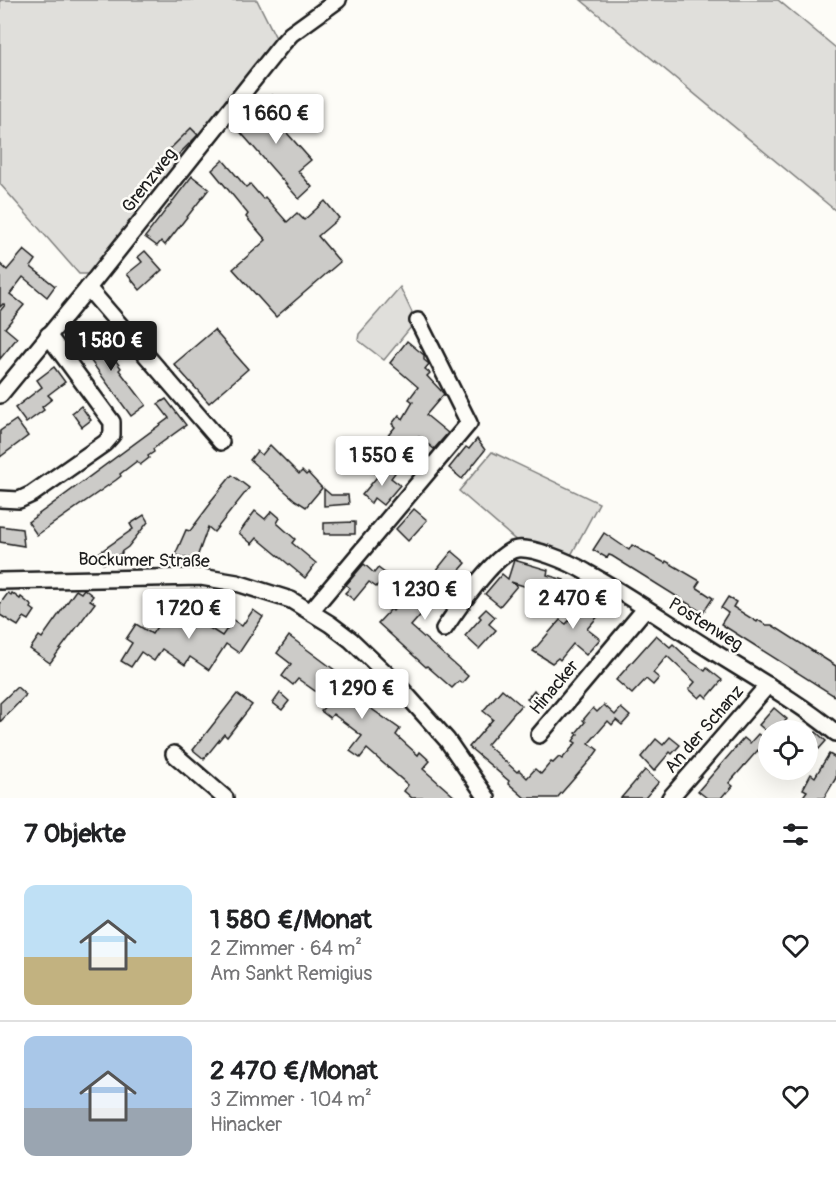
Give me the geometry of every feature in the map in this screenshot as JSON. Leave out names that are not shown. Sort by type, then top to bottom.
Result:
[{"type":"street","name":"Grenzweg","points":[[1,390],[88,288],[282,44],[291,34],[338,0]]},
{"type":"street","points":[[88,288],[221,442]]},
{"type":"street","points":[[311,611],[469,423],[418,321]]},
{"type":"street","points":[[0,499],[19,500],[32,495],[105,443],[112,435],[112,422],[48,335]]},
{"type":"street","name":"Postenweg","points":[[444,629],[492,566],[508,552],[515,549],[543,553],[585,571],[768,686],[836,733]]},
{"type":"street","name":"Bockumer Straße","points":[[0,581],[201,577],[237,584],[291,600],[311,611],[351,640],[400,687],[447,740],[487,798]]},
{"type":"street","name":"Hinacker","points":[[539,735],[645,609]]},
{"type":"street","name":"An der Schanz","points":[[670,798],[768,686]]},
{"type":"street","points":[[174,754],[225,798]]},
{"type":"shaded area","points":[[0,0],[257,0],[279,44],[97,274],[79,274],[0,184]]},
{"type":"shaded area","points":[[581,0],[778,0],[836,48],[836,211]]},
{"type":"shaded area","points":[[400,287],[416,321],[384,360],[358,340],[359,334]]},
{"type":"shaded area","points":[[492,452],[599,503],[570,557],[519,543],[459,491]]},
{"type":"building","points":[[272,95],[289,115],[279,124],[311,160],[298,171],[312,187],[299,199],[236,127]]},
{"type":"building","points":[[191,128],[198,135],[177,156],[170,149]]},
{"type":"building","points":[[223,160],[246,187],[250,184],[287,222],[297,213],[304,220],[325,201],[339,218],[318,236],[340,262],[276,317],[233,269],[266,240],[212,170]]},
{"type":"building","points":[[192,176],[209,189],[165,245],[161,241],[157,246],[145,237]]},
{"type":"building","points":[[24,250],[36,260],[31,267],[55,286],[47,297],[23,277],[10,294],[24,305],[5,328],[17,338],[0,359],[0,311],[5,305],[0,307],[0,264],[7,270]]},
{"type":"building","points":[[145,251],[162,270],[140,290],[127,274],[142,262],[138,257]]},
{"type":"building","points":[[89,325],[101,341],[97,343],[110,361],[114,358],[121,368],[119,370],[146,405],[131,416],[85,353],[88,351],[76,334]]},
{"type":"building","points":[[214,330],[248,369],[209,403],[174,364]]},
{"type":"building","points":[[407,341],[424,355],[424,360],[429,364],[425,369],[430,373],[427,376],[444,394],[426,415],[448,433],[434,449],[419,437],[400,460],[381,444],[395,427],[392,424],[399,415],[403,419],[413,402],[409,399],[418,387],[390,363]]},
{"type":"building","points":[[54,367],[65,382],[48,395],[52,399],[42,407],[44,410],[26,423],[15,408],[42,387],[37,380]]},
{"type":"building","points":[[166,399],[186,425],[153,449],[154,452],[140,465],[137,461],[116,480],[37,535],[28,522],[169,418],[158,404]]},
{"type":"building","points":[[81,406],[91,420],[82,427],[72,413]]},
{"type":"building","points":[[16,420],[28,436],[0,457],[0,431]]},
{"type":"building","points":[[477,439],[485,450],[462,479],[449,468],[466,447],[469,449]]},
{"type":"building","points":[[270,445],[299,474],[302,471],[306,475],[308,473],[322,488],[306,507],[250,460],[257,451],[262,455]]},
{"type":"building","points":[[386,466],[395,473],[391,478],[400,485],[383,505],[374,498],[371,503],[362,495]]},
{"type":"building","points":[[232,475],[249,488],[214,532],[208,527],[196,560],[175,555],[186,530],[190,531]]},
{"type":"building","points":[[324,489],[331,495],[348,495],[349,504],[324,506]]},
{"type":"building","points":[[414,509],[427,520],[408,541],[396,529]]},
{"type":"building","points":[[255,511],[265,519],[272,511],[280,518],[277,523],[295,539],[292,543],[316,563],[305,578],[257,538],[252,544],[239,533]]},
{"type":"building","points":[[144,515],[148,522],[128,547],[103,564],[96,555],[133,529],[130,524]]},
{"type":"building","points":[[355,522],[355,534],[324,534],[324,523]]},
{"type":"building","points":[[0,526],[22,529],[24,546],[0,542]]},
{"type":"building","points":[[604,533],[629,550],[632,545],[700,581],[696,587],[713,598],[703,613],[612,556],[609,555],[607,558],[593,550]]},
{"type":"building","points":[[452,551],[466,563],[411,626],[468,676],[462,683],[459,681],[452,688],[378,623],[391,609],[393,611],[422,576],[428,581]]},
{"type":"building","points":[[514,560],[548,570],[547,575],[564,580],[559,597],[511,582],[517,586],[500,606],[485,594],[502,574],[508,579]]},
{"type":"building","points":[[364,564],[374,573],[378,568],[386,574],[376,587],[369,582],[354,600],[345,593],[350,588],[346,585]]},
{"type":"building","points":[[577,587],[589,598],[593,594],[607,606],[587,629],[600,639],[586,655],[573,644],[560,660],[558,658],[552,663],[533,651],[560,620],[566,624],[582,606],[570,596]]},
{"type":"building","points":[[84,589],[93,596],[90,600],[95,603],[50,663],[30,649],[39,636],[42,638],[76,590],[81,593]]},
{"type":"building","points":[[8,593],[20,599],[21,597],[35,611],[29,620],[24,617],[18,626],[0,615],[0,604]]},
{"type":"building","points":[[728,597],[736,602],[733,607],[757,622],[758,620],[766,625],[772,625],[836,666],[836,697],[721,624],[728,613],[721,608]]},
{"type":"building","points":[[486,609],[495,617],[489,624],[496,630],[479,649],[465,636]]},
{"type":"building","points":[[181,610],[222,636],[233,620],[242,626],[253,610],[263,617],[239,653],[226,644],[209,670],[190,657],[185,665],[162,649],[154,661],[141,652],[131,667],[121,661],[132,643],[126,639],[136,624],[152,634],[165,615],[174,620]]},
{"type":"building","points":[[656,635],[670,647],[673,644],[705,671],[707,668],[722,680],[707,698],[703,694],[699,698],[689,689],[695,682],[667,656],[653,673],[659,678],[653,685],[646,679],[632,694],[616,680]]},
{"type":"building","points":[[289,636],[371,697],[366,705],[400,729],[396,735],[418,755],[420,752],[430,761],[423,769],[456,798],[412,798],[404,791],[408,785],[367,749],[360,758],[350,751],[362,736],[333,714],[330,718],[321,711],[329,701],[298,679],[293,685],[282,676],[291,664],[277,653]]},
{"type":"building","points":[[17,687],[26,695],[0,722],[0,703]]},
{"type":"building","points":[[502,689],[521,705],[487,745],[527,778],[535,769],[541,774],[551,762],[553,763],[559,757],[562,759],[576,743],[573,741],[578,734],[576,733],[593,708],[597,712],[604,705],[615,715],[621,708],[630,716],[622,725],[616,720],[612,725],[608,721],[589,743],[598,750],[557,798],[525,798],[469,747],[493,719],[483,711]]},
{"type":"building","points":[[534,690],[542,700],[536,707],[527,699]]},
{"type":"building","points":[[280,693],[289,701],[282,710],[273,703]]},
{"type":"building","points":[[237,694],[252,705],[227,737],[224,734],[204,759],[193,750]]},
{"type":"building","points":[[774,708],[787,719],[786,720],[763,720]]},
{"type":"building","points":[[758,734],[758,750],[729,783],[733,786],[727,793],[721,798],[707,798],[698,791],[744,738],[750,743]]},
{"type":"building","points":[[818,734],[826,741],[818,748]]},
{"type":"building","points":[[670,737],[680,745],[672,754],[670,752],[654,771],[641,757],[656,739],[663,745]]},
{"type":"building","points":[[829,754],[836,758],[836,778],[824,798],[802,798],[807,791],[803,789],[808,780],[818,780],[818,772]]},
{"type":"building","points":[[645,770],[659,782],[645,798],[621,798]]}]
